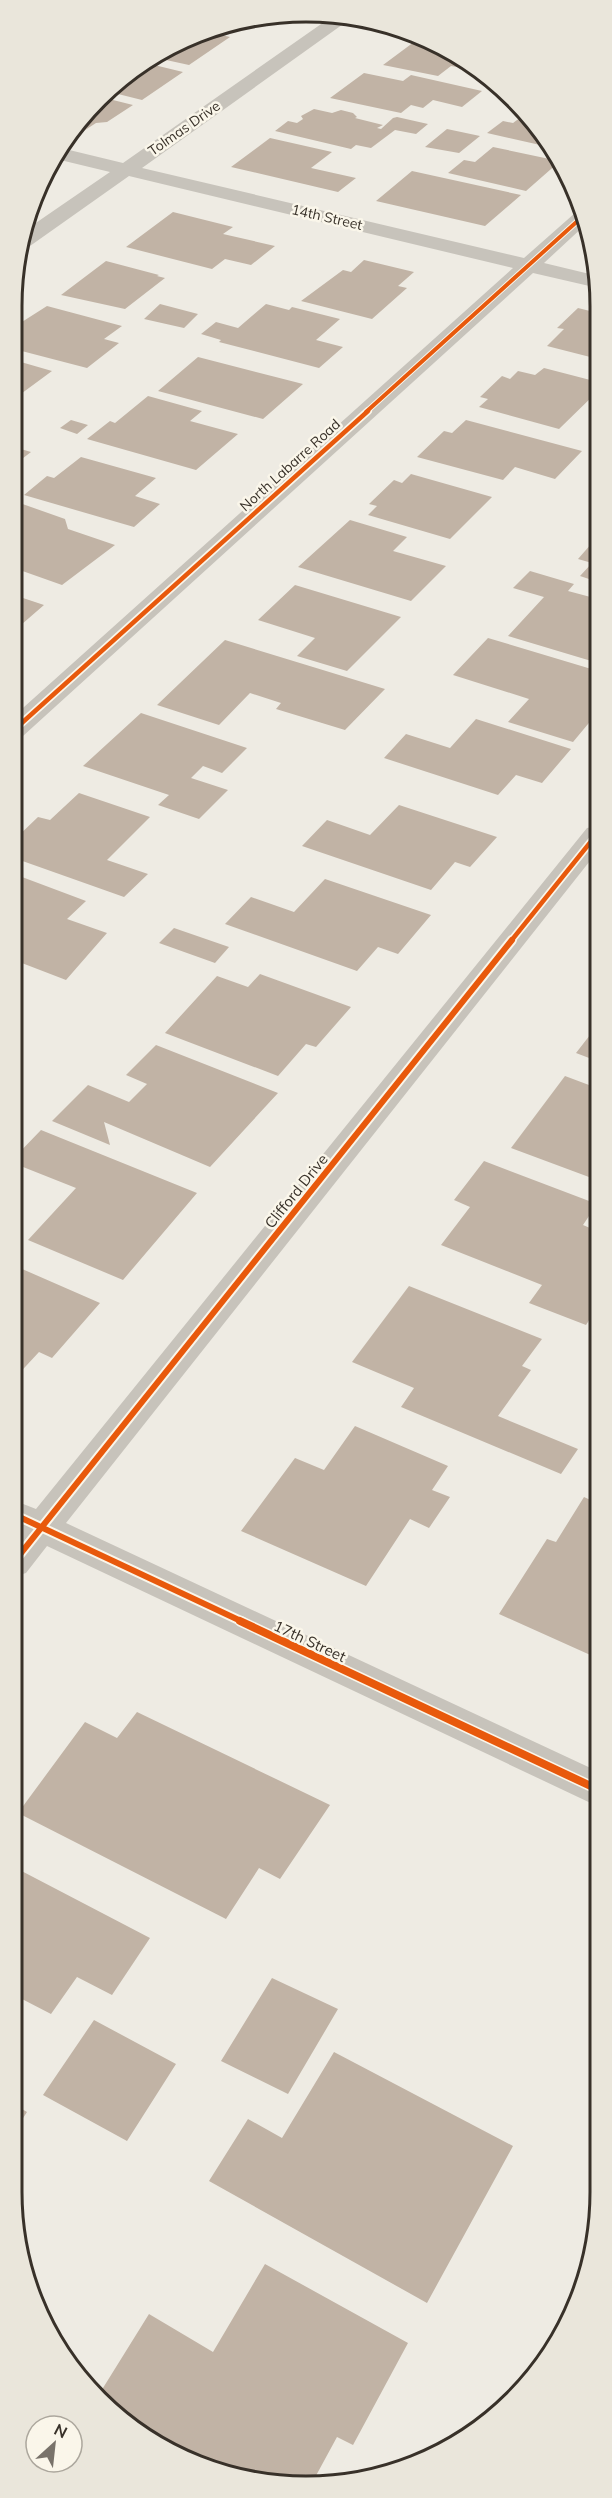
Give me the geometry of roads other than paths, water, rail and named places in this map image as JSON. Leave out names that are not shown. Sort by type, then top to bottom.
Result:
[{"type":"street","name":"Tolmas Drive","points":[[31,236],[333,24]]},
{"type":"street","name":"14th Street","points":[[65,155],[588,280]]},
{"type":"street","name":"North Labarre Road","points":[[22,723],[576,222]]},
{"type":"street","name":"Clifford Drive","points":[[22,1536],[27,1521],[590,842]]},
{"type":"street","name":"17th Street","points":[[27,1521],[590,1786]]}]
